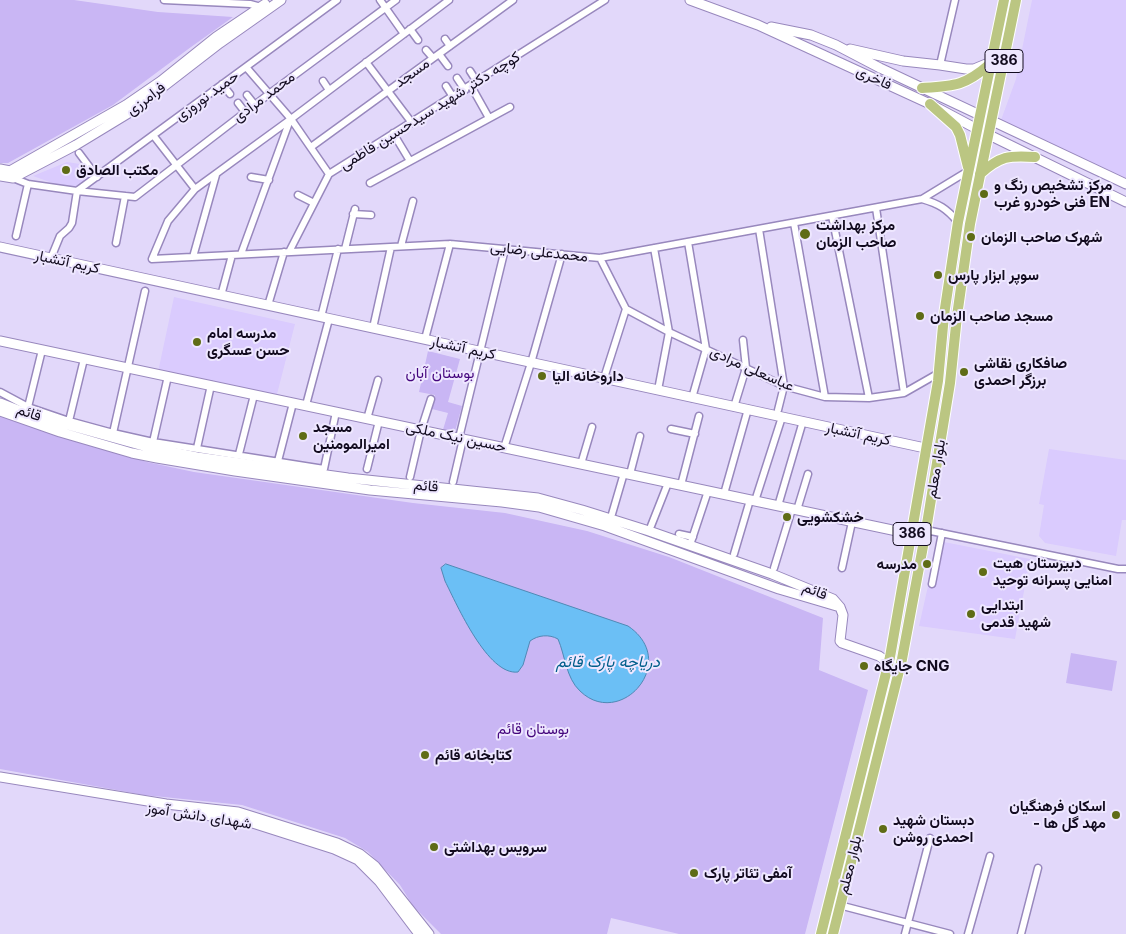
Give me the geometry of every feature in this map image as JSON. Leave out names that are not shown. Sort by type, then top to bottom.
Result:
[{"type":"main road","name":"فرامرزی","points":[[0,169],[10,171],[16,168],[126,105],[161,81],[216,37],[271,0]]},
{"type":"main road","name":"فرامرزی","points":[[13,178],[76,145],[132,111],[220,43],[281,0]]},
{"type":"main road","name":"فاخری","points":[[690,0],[758,25],[930,104],[988,135],[1126,202]]},
{"type":"main road","name":"بلوار معلم","points":[[822,934],[889,663],[939,373],[944,315],[958,222],[1004,0]]},
{"type":"main road","name":"بلوار معلم","points":[[833,934],[902,660],[950,383],[956,316],[970,224],[1016,0]]},
{"type":"main road","name":"فاخری","points":[[758,25],[811,35],[1126,184]]},
{"type":"main road","points":[[836,46],[903,61],[966,70],[991,63]]},
{"type":"main road","points":[[922,88],[960,84],[968,81],[991,63]]},
{"type":"main road","points":[[930,104],[956,127],[960,135],[968,169]]},
{"type":"main road","points":[[980,174],[990,164],[1008,156],[1035,157]]},
{"type":"main road","points":[[0,176],[13,178]]},
{"type":"main road","name":"کریم آتشبار","points":[[0,247],[692,398],[780,413],[802,421],[925,448]]},
{"type":"main road","name":"حسین نیک ملکی","points":[[0,341],[912,534]]},
{"type":"main road","name":"قائم","points":[[0,403],[28,414],[147,448],[197,457],[348,478],[538,498],[618,521],[772,574],[833,598],[843,615],[840,641],[879,656],[889,663]]},
{"type":"main road","name":"قائم","points":[[0,411],[60,432],[132,453],[157,458],[370,490],[539,507],[606,526],[779,589],[840,607]]},
{"type":"main road","points":[[0,777],[166,804],[238,812],[337,843],[360,854],[375,866],[425,933]]},
{"type":"main road","name":"شهدای دانش آموز","points":[[0,783],[164,810],[240,819],[334,849],[358,860],[370,871],[425,933]]},
{"type":"street","points":[[164,0],[250,4],[261,7]]},
{"type":"street","name":"حمید نوروزی","points":[[77,191],[337,0]]},
{"type":"street","points":[[380,0],[407,31],[418,40]]},
{"type":"street","name":"محمد مرادی","points":[[125,196],[135,197],[255,104],[396,0]]},
{"type":"street","points":[[153,136],[195,189],[449,0]]},
{"type":"street","name":"مسجد","points":[[311,147],[513,0]]},
{"type":"street","name":"کوچه دکتر شهید سیدحسین فاطمی","points":[[269,302],[286,252],[330,174],[606,0]]},
{"type":"street","points":[[940,65],[955,0]]},
{"type":"street","points":[[445,39],[450,46]]},
{"type":"street","points":[[426,50],[433,58]]},
{"type":"street","points":[[439,54],[448,66]]},
{"type":"street","points":[[366,62],[412,123]]},
{"type":"street","points":[[246,66],[291,119],[330,174]]},
{"type":"street","points":[[470,71],[471,86],[490,118]]},
{"type":"street","points":[[457,78],[471,86]]},
{"type":"street","points":[[322,82],[329,90]]},
{"type":"street","points":[[222,84],[230,94]]},
{"type":"street","points":[[446,86],[453,97]]},
{"type":"street","points":[[247,96],[255,104]]},
{"type":"street","points":[[238,103],[245,112]]},
{"type":"street","points":[[370,182],[510,107]]},
{"type":"street","points":[[241,254],[291,119]]},
{"type":"street","points":[[393,133],[410,161]]},
{"type":"street","points":[[79,154],[96,177]]},
{"type":"street","points":[[922,200],[968,169]]},
{"type":"street","points":[[193,257],[216,174]]},
{"type":"street","points":[[251,177],[269,180]]},
{"type":"street","points":[[13,178],[28,184],[125,196],[116,243]]},
{"type":"street","points":[[16,236],[28,184]]},
{"type":"street","name":"محمدعلی رضایی","points":[[195,189],[168,222],[152,259],[450,244],[600,258],[922,200]]},
{"type":"street","points":[[51,258],[60,236],[72,223],[77,191]]},
{"type":"street","points":[[298,195],[314,203]]},
{"type":"street","points":[[922,200],[939,204],[950,212],[958,222]]},
{"type":"street","points":[[400,246],[413,201]]},
{"type":"street","points":[[876,208],[904,393]]},
{"type":"street","points":[[306,406],[341,249],[354,211],[370,215]]},
{"type":"street","points":[[832,216],[869,398]]},
{"type":"street","points":[[794,223],[825,397]]},
{"type":"street","points":[[734,554],[753,501],[780,413],[784,386],[759,229]]},
{"type":"street","points":[[688,242],[706,349],[692,398]]},
{"type":"street","points":[[425,340],[450,244]]},
{"type":"street","points":[[373,328],[392,247]]},
{"type":"street","points":[[654,248],[669,332],[658,390]]},
{"type":"street","points":[[453,482],[480,352],[506,249]]},
{"type":"street","points":[[504,448],[562,254]]},
{"type":"street","points":[[222,292],[232,255]]},
{"type":"street","points":[[600,258],[626,309],[604,378]]},
{"type":"street","points":[[113,433],[145,291]]},
{"type":"street","name":"عباسعلی مرادی","points":[[626,309],[669,332],[784,386],[825,397],[869,398],[904,393],[939,373]]},
{"type":"street","points":[[734,406],[746,368],[743,340]]},
{"type":"street","points":[[28,407],[42,350]]},
{"type":"street","points":[[69,421],[84,359]]},
{"type":"street","points":[[153,442],[168,376]]},
{"type":"street","points":[[367,418],[378,380]]},
{"type":"street","points":[[197,448],[211,386]]},
{"type":"street","points":[[0,392],[28,407],[113,433],[153,442],[239,454],[324,469],[336,412]]},
{"type":"street","points":[[239,454],[254,394]]},
{"type":"street","points":[[410,477],[430,399]]},
{"type":"street","points":[[278,461],[293,403]]},
{"type":"street","points":[[724,494],[748,409]]},
{"type":"street","points":[[681,485],[700,416]]},
{"type":"street","points":[[367,469],[379,421]]},
{"type":"street","points":[[778,506],[802,421]]},
{"type":"street","points":[[581,464],[592,427]]},
{"type":"street","points":[[671,429],[695,434]]},
{"type":"street","points":[[612,514],[640,436]]},
{"type":"street","points":[[774,568],[808,474]]},
{"type":"street","points":[[651,526],[668,482]]},
{"type":"street","points":[[679,534],[692,539],[708,491]]},
{"type":"street","points":[[842,568],[852,522]]},
{"type":"street","points":[[926,530],[1118,569],[1126,569]]},
{"type":"street","points":[[932,584],[942,533]]},
{"type":"street","points":[[905,934],[930,838]]},
{"type":"street","points":[[968,934],[990,856]]},
{"type":"street","points":[[1021,934],[1038,868]]},
{"type":"street","points":[[839,905],[950,934]]},
{"type":"shaded area","points":[[1032,0],[1126,0],[1126,178],[1001,120],[1016,79]]},
{"type":"shaded area","name":"مکتب الصادق","points":[[67,162],[80,164],[91,181],[80,189],[61,186],[33,176]]},
{"type":"shaded area","points":[[174,297],[295,324],[276,398],[158,372]]},
{"type":"shaded area","points":[[1049,449],[1126,460],[1126,520],[1122,520],[1116,556],[1045,543],[1039,536],[1044,505],[1039,504]]},
{"type":"shaded area","points":[[944,542],[1030,559],[1015,639],[919,626],[928,586],[936,586]]},
{"type":"green space","points":[[0,0],[74,0],[158,12],[233,17],[113,105],[8,163],[0,163]]},
{"type":"green space","name":"بوستان آبان","points":[[428,351],[460,359],[448,402],[462,406],[454,435],[442,433],[448,413],[432,409],[435,395],[419,392]]},
{"type":"green space","name":"بوستان قائم","points":[[0,414],[147,462],[194,472],[413,503],[505,513],[587,531],[669,557],[823,618],[819,670],[868,690],[805,934],[679,934],[611,918],[607,934],[441,934],[413,906],[400,885],[368,852],[345,838],[242,805],[144,795],[0,769]]},
{"type":"green space","points":[[1071,653],[1117,661],[1112,691],[1066,683]]},
{"type":"water","name":"دریاچه پارک قائم","points":[[446,564],[628,626],[643,641],[648,657],[647,673],[639,687],[627,697],[612,702],[596,701],[575,686],[558,639],[555,637],[536,637],[530,641],[523,665],[518,672],[507,670],[496,663],[485,651],[465,621],[445,581],[441,568]]},
{"type":"place","name":"مکتب الصادق","points":[[66,170]]},
{"type":"place","name":"مرکز تشخیص رنگ و فنی خودرو غرب EN","points":[[984,194]]},
{"type":"place","name":"مرکز بهداشت صاحب الزمان","points":[[805,234]]},
{"type":"place","name":"شهرک صاحب الزمان","points":[[971,237]]},
{"type":"place","name":"سوپر ابزار پارس","points":[[938,275]]},
{"type":"place","name":"مسجد صاحب الزمان","points":[[920,316]]},
{"type":"place","name":"مدرسه امام حسن عسگری","points":[[197,342]]},
{"type":"place","name":"صافکاری نقاشی برزگر احمدی","points":[[964,372]]},
{"type":"place","name":"داروخانه الیا","points":[[542,376]]},
{"type":"place","name":"مسجد امیرالمومنین","points":[[303,436]]},
{"type":"place","name":"خشکشویی","points":[[787,517]]},
{"type":"place","name":"مدرسه","points":[[927,564]]},
{"type":"place","name":"دبیرستان هیت امنایی پسرانه توحید","points":[[983,572]]},
{"type":"place","name":"ابتدایی شهید قدمی","points":[[971,614]]},
{"type":"place","name":"جایگاه CNG","points":[[864,666]]},
{"type":"place","name":"کتابخانه قائم","points":[[425,755]]},
{"type":"place","name":"اسکان فرهنگیان - مهد گل ها","points":[[1116,815]]},
{"type":"place","name":"دبستان شهید احمدی روشن","points":[[883,829]]},
{"type":"place","name":"سرویس بهداشتی","points":[[434,847]]},
{"type":"place","name":"آمفی تئاتر پارک","points":[[694,873]]}]
